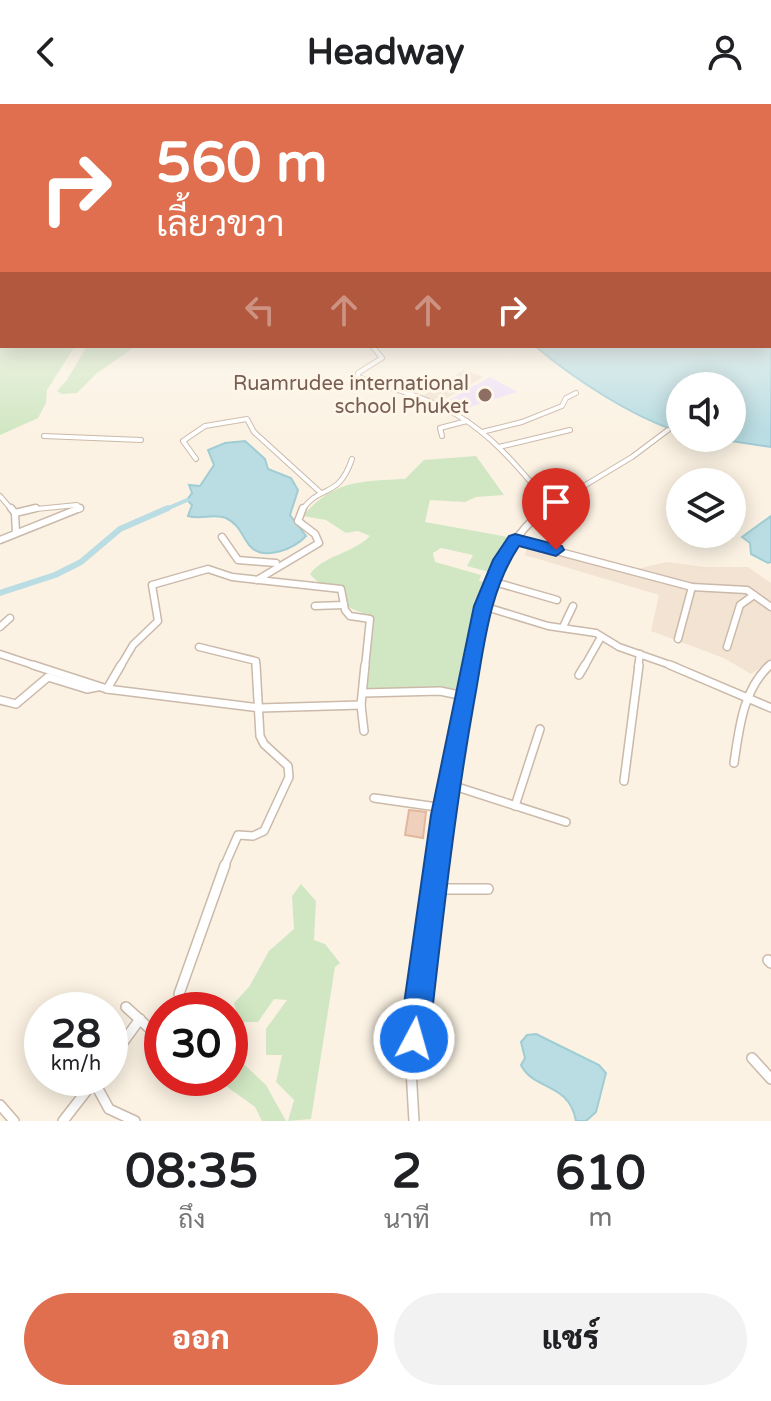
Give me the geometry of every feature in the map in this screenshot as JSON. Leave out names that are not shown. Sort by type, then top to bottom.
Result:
[{"type":"street","points":[[374,348],[382,358],[358,373],[358,377],[439,405],[468,421],[499,447],[550,505]]},
{"type":"street","points":[[482,432],[533,418],[562,406],[566,398],[576,393]]},
{"type":"street","points":[[196,459],[183,441],[205,426],[247,419],[254,432],[321,493]]},
{"type":"street","points":[[442,436],[440,428],[468,421]]},
{"type":"street","points":[[499,447],[570,430]]},
{"type":"street","points":[[414,1121],[411,1069],[432,889],[464,696],[491,581],[526,524],[550,505],[609,472],[666,431]]},
{"type":"street","points":[[44,436],[141,440]]},
{"type":"street","points":[[222,537],[238,560],[276,563],[301,555],[319,543],[315,534],[298,519],[305,503],[341,483],[352,459]]},
{"type":"street","points":[[0,496],[15,513],[16,533]]},
{"type":"street","points":[[0,540],[81,509],[77,505],[54,508],[39,505],[15,513]]},
{"type":"street","points":[[515,540],[692,587],[747,590],[771,607]]},
{"type":"street","points":[[257,580],[276,563]]},
{"type":"street","points":[[107,689],[133,645],[158,621],[152,585],[208,569],[257,580],[341,589],[350,616],[370,619],[361,705],[364,731]]},
{"type":"street","points":[[491,581],[557,600]]},
{"type":"street","points":[[678,639],[692,587]]},
{"type":"street","points":[[727,647],[740,605],[754,595]]},
{"type":"street","points":[[315,606],[344,605]]},
{"type":"street","points":[[483,606],[548,626],[596,633],[771,708]]},
{"type":"street","points":[[563,627],[573,606]]},
{"type":"street","points":[[0,627],[10,618]]},
{"type":"street","points":[[579,675],[601,637]]},
{"type":"street","points":[[180,992],[234,839],[238,835],[253,836],[264,831],[289,777],[288,766],[264,744],[260,736],[256,661],[199,647]]},
{"type":"street","points":[[0,654],[107,689],[260,708],[361,705]]},
{"type":"street","points":[[624,781],[640,654]]},
{"type":"street","points":[[734,763],[749,697],[761,671],[771,664]]},
{"type":"street","points":[[0,700],[16,704],[48,677],[87,689],[97,687]]},
{"type":"street","points":[[363,693],[440,691],[464,696]]},
{"type":"street","points":[[515,806],[540,729]]},
{"type":"street","points":[[448,784],[566,822]]},
{"type":"street","points":[[374,798],[444,808]]},
{"type":"street","points":[[432,889],[488,889]]},
{"type":"street","points":[[128,1009],[144,1023]]},
{"type":"street","points":[[128,1035],[140,1019]]},
{"type":"street","points":[[752,1058],[771,1079]]},
{"type":"street","points":[[63,1121],[81,1096]]},
{"type":"street","points":[[102,1096],[109,1109],[135,1121]]},
{"type":"street","points":[[0,1105],[14,1121]]},
{"type":"shaded area","points":[[464,370],[483,377],[440,402],[422,396]]},
{"type":"shaded area","name":"Ruamrudee international school Phuket","points":[[490,377],[517,392],[457,411],[442,404]]},
{"type":"shaded area","points":[[529,540],[638,569],[666,562],[705,567],[748,567],[771,583],[771,661],[751,674],[724,658],[651,631],[659,595],[525,555]]},
{"type":"green space","points":[[0,348],[74,348],[47,390],[46,403],[38,418],[0,435]]},
{"type":"green space","points":[[86,348],[133,348],[97,373],[77,393],[62,394],[57,391]]},
{"type":"green space","points":[[476,456],[504,495],[476,497],[465,502],[430,500],[425,522],[508,537],[489,572],[467,566],[473,555],[441,548],[433,553],[435,562],[481,575],[479,581],[485,582],[457,690],[433,687],[367,690],[374,618],[348,607],[343,586],[320,584],[310,574],[370,536],[358,531],[346,533],[326,520],[303,516],[314,504],[337,489],[362,482],[405,479],[424,460]]},
{"type":"green space","points":[[301,884],[316,901],[314,940],[325,944],[340,963],[335,967],[311,1119],[288,1121],[294,1100],[276,1082],[282,1055],[266,1055],[266,1029],[287,1000],[274,999],[258,1022],[248,1022],[248,992],[244,992],[269,951],[294,929],[292,896]]},
{"type":"green space","points":[[248,1068],[266,1085],[286,1121],[262,1121],[255,1107],[240,1096],[248,1096]]},
{"type":"water","points":[[538,348],[771,348],[771,447],[746,443],[746,372],[666,372],[666,427],[604,396]]},
{"type":"water","points":[[245,441],[265,459],[268,469],[291,478],[298,490],[290,515],[306,536],[279,552],[256,551],[226,518],[188,516],[192,505],[187,500],[192,493],[189,485],[200,486],[214,465],[208,450],[225,443]]},
{"type":"water","points":[[771,516],[771,562],[751,554],[746,534]]},
{"type":"water","points":[[536,1034],[599,1065],[606,1073],[596,1112],[586,1121],[576,1121],[566,1099],[534,1079],[521,1065],[525,1058],[521,1042],[527,1035]]},
{"type":"building","points":[[409,810],[426,812],[423,838],[405,835]]},
{"type":"waterway","points":[[164,510],[187,500]]},
{"type":"waterway","points":[[0,593],[55,575],[81,562],[120,529],[168,508]]},
{"type":"place","name":"Ruamrudee international school Phuket","points":[[485,395]]},
{"type":"route","points":[[414,1039],[442,815],[483,606],[501,560],[515,540],[556,550]]}]
